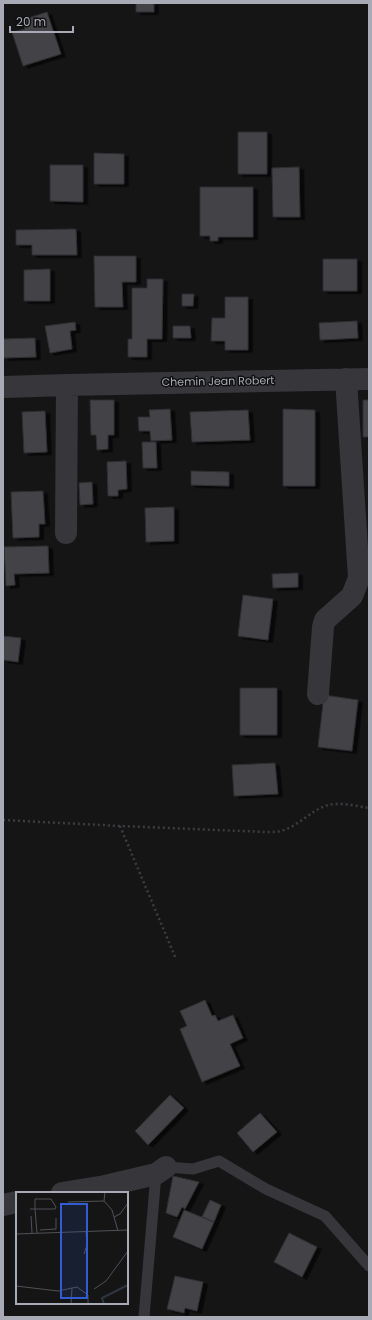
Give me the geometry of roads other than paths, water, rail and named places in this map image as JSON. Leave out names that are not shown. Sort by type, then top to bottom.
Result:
[{"type":"street","points":[[318,694],[323,627],[325,620],[352,596],[359,578],[346,379]]},
{"type":"street","name":"Chemin Jean Robert","points":[[3,387],[369,379]]},
{"type":"street","points":[[66,533],[67,385]]},
{"type":"street","points":[[68,1192],[105,1186],[161,1170]]},
{"type":"street","points":[[3,1205],[16,1202]]},
{"type":"lane","points":[[144,1317],[161,1170],[193,1169],[219,1161],[266,1189],[325,1216],[369,1266]]}]
